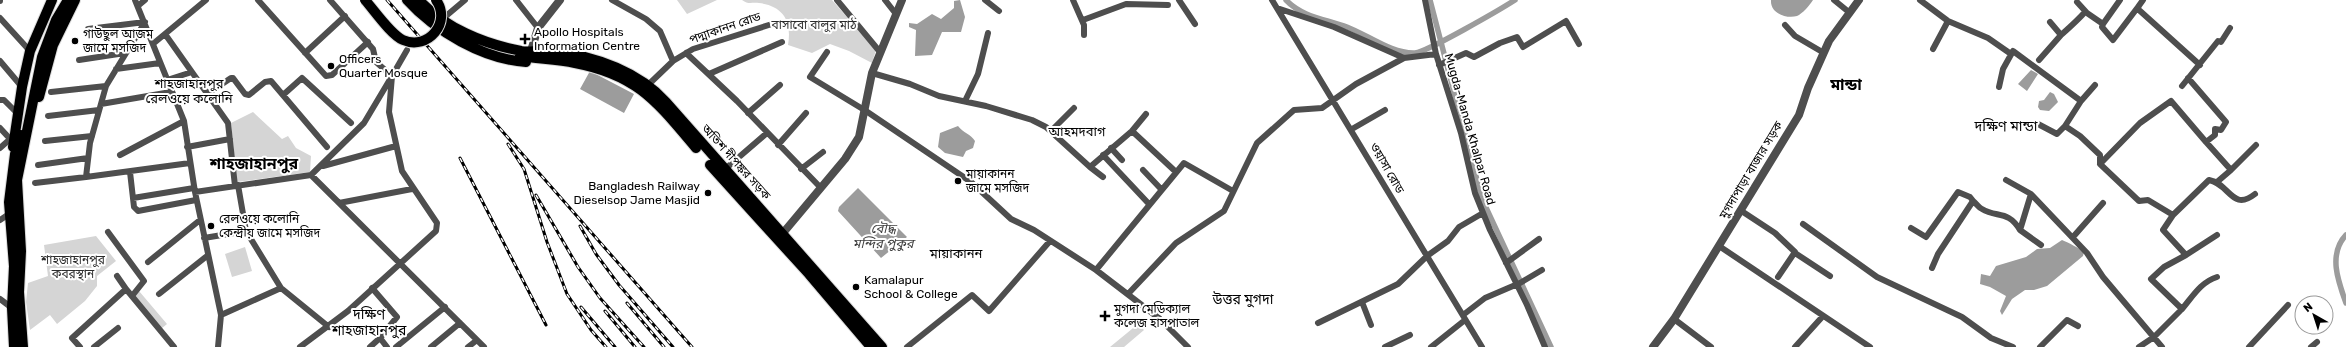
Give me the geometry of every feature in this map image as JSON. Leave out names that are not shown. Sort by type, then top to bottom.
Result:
[{"type":"main road","points":[[17,140],[38,52],[53,0]]},
{"type":"main road","points":[[23,347],[19,292],[21,251],[17,180],[19,155],[17,140],[18,114],[30,51],[53,0]]},
{"type":"main road","points":[[17,140],[42,57],[56,20],[68,0]]},
{"type":"main road","points":[[14,347],[12,308],[14,266],[9,214],[19,155],[33,136],[50,55],[63,23],[76,0]]},
{"type":"main road","points":[[365,0],[397,36],[412,43],[425,40],[439,27],[442,16],[436,0]]},
{"type":"main road","points":[[407,0],[434,26],[465,43],[520,61],[536,62],[534,52]]},
{"type":"main road","points":[[413,0],[435,22],[460,37],[502,52],[534,52]]},
{"type":"main road","points":[[419,0],[440,19],[461,31],[498,45],[534,52]]},
{"type":"main road","name":"অতিশ দীপঙ্কর সড়ক","points":[[427,0],[446,16],[472,31],[534,52],[597,68],[646,88],[666,102],[780,236],[871,347]]},
{"type":"main road","name":"অতিশ দীপঙ্কর সড়ক","points":[[646,88],[662,108],[882,347]]},
{"type":"street","points":[[146,0],[137,3],[154,43],[171,92],[184,121],[194,190],[207,256],[221,315],[218,347]]},
{"type":"street","points":[[154,43],[206,0]]},
{"type":"street","points":[[258,0],[326,76],[329,77],[368,42]]},
{"type":"street","points":[[330,0],[368,42],[373,49],[376,62],[392,76]]},
{"type":"street","points":[[446,16],[465,0]]},
{"type":"street","points":[[516,0],[538,28]]},
{"type":"street","points":[[534,52],[538,28],[560,0]]},
{"type":"street","points":[[612,0],[646,19],[660,31],[673,61]]},
{"type":"street","points":[[837,0],[880,52]]},
{"type":"street","points":[[884,0],[896,14]]},
{"type":"street","points":[[780,236],[845,159],[859,137],[866,111],[872,73],[902,0]]},
{"type":"street","points":[[985,0],[999,11]]},
{"type":"street","points":[[1073,0],[1082,20],[1084,35]]},
{"type":"street","points":[[1179,0],[1195,24]]},
{"type":"street","name":"ওয়াসা রোড","points":[[1272,0],[1352,129],[1482,347]]},
{"type":"street","name":"Mugda-Manda Khalpar Road","points":[[1425,0],[1436,54],[1461,133],[1472,181],[1483,213],[1520,283],[1545,347]]},
{"type":"street","points":[[1834,0],[1850,13]]},
{"type":"street","name":"মুগদাপাড়া বাজার সড়ক","points":[[1653,347],[1674,319],[1799,115],[1808,88],[1830,41],[1859,0]]},
{"type":"street","points":[[1920,0],[1948,21],[1988,38],[2011,54]]},
{"type":"street","points":[[2120,0],[2102,27],[2113,40],[2143,0]]},
{"type":"street","points":[[2077,2],[2085,12],[2103,24]]},
{"type":"street","points":[[1082,20],[1126,4],[1168,5]]},
{"type":"street","points":[[2138,7],[2138,10],[2200,65]]},
{"type":"street","points":[[1277,8],[1334,27],[1404,58]]},
{"type":"street","points":[[2040,60],[2069,26],[2076,24],[2085,12]]},
{"type":"street","points":[[305,52],[345,16]]},
{"type":"street","points":[[0,18],[30,51]]},
{"type":"street","points":[[1440,65],[1466,53],[1474,57],[1500,43],[1517,37],[1523,47],[1566,20],[1579,44]]},
{"type":"street","points":[[1933,49],[1948,21]]},
{"type":"street","points":[[88,29],[145,22]]},
{"type":"street","points":[[86,177],[92,136],[106,86],[145,22]]},
{"type":"street","points":[[2050,22],[2061,35]]},
{"type":"street","name":"পদ্মাকানন রোড","points":[[646,88],[673,61],[686,53],[702,46],[772,24]]},
{"type":"street","points":[[1785,24],[1795,36],[1824,53]]},
{"type":"street","points":[[2182,86],[2218,41],[2221,42],[2230,28]]},
{"type":"street","points":[[965,102],[978,74],[988,33]]},
{"type":"street","points":[[165,34],[228,123],[236,185],[246,231],[281,288],[329,327]]},
{"type":"street","points":[[710,74],[782,42]]},
{"type":"street","points":[[133,198],[311,175],[322,167],[364,123],[407,50]]},
{"type":"street","points":[[2000,86],[2003,69],[2013,51],[2081,101]]},
{"type":"street","points":[[827,52],[810,77],[866,111],[971,182],[1011,219],[1050,241],[1096,270],[1160,319],[1188,347]]},
{"type":"street","points":[[79,60],[125,53]]},
{"type":"street","points":[[686,53],[710,74],[821,188]]},
{"type":"street","points":[[1128,294],[1176,243],[1224,211],[1258,143],[1294,110],[1322,108],[1334,101],[1356,84],[1404,58],[1436,54]]},
{"type":"street","points":[[0,61],[22,88]]},
{"type":"street","points":[[116,69],[160,63]]},
{"type":"street","points":[[167,80],[192,72]]},
{"type":"street","points":[[872,73],[910,84],[939,96],[986,106],[1032,120],[1051,131],[1103,177]]},
{"type":"street","points":[[300,347],[329,327],[398,263],[436,231],[437,223],[412,189],[402,171],[389,112],[392,76]]},
{"type":"street","points":[[208,94],[231,78],[245,94],[248,95],[268,81],[327,147]]},
{"type":"street","points":[[282,95],[302,78],[351,123]]},
{"type":"street","points":[[2188,78],[2226,122],[2221,130],[2215,129],[2215,135],[2206,142]]},
{"type":"street","points":[[748,113],[780,85]]},
{"type":"street","points":[[2038,124],[2057,134],[2065,126],[2081,101],[2095,85]]},
{"type":"street","points":[[51,92],[106,86]]},
{"type":"street","points":[[48,116],[171,92]]},
{"type":"street","points":[[0,100],[4,100],[18,114]]},
{"type":"street","points":[[2100,164],[2140,123],[2171,101],[2231,170]]},
{"type":"street","points":[[1051,131],[1074,108]]},
{"type":"street","points":[[1352,129],[1385,110]]},
{"type":"street","points":[[778,145],[806,113]]},
{"type":"street","points":[[1090,167],[1132,131],[1146,114]]},
{"type":"street","points":[[120,155],[184,121]]},
{"type":"street","points":[[2065,126],[2080,136],[2100,155],[2100,164],[2139,202],[2148,200],[2173,214]]},
{"type":"street","points":[[0,128],[17,140],[0,148]]},
{"type":"street","points":[[1132,131],[1176,172]]},
{"type":"street","points":[[724,170],[767,133]]},
{"type":"street","points":[[45,141],[92,136]]},
{"type":"street","points":[[187,147],[230,139]]},
{"type":"street","points":[[2217,182],[2256,145]]},
{"type":"street","points":[[322,167],[396,146]]},
{"type":"street","points":[[1111,148],[1122,160]]},
{"type":"street","points":[[801,169],[823,152]]},
{"type":"street","points":[[1103,156],[1149,204]]},
{"type":"street","points":[[38,165],[88,158]]},
{"type":"street","points":[[35,183],[130,172],[190,163]]},
{"type":"street","points":[[1096,270],[1161,189],[1184,163],[1233,191]]},
{"type":"street","points":[[1143,170],[1161,189]]},
{"type":"street","points":[[130,172],[134,207],[138,211],[196,200]]},
{"type":"street","points":[[311,175],[484,347]]},
{"type":"street","points":[[2006,180],[2031,194],[2073,237],[2162,347]]},
{"type":"street","points":[[2186,255],[2163,230],[2173,214],[2207,181],[2217,182],[2239,201],[2247,201],[2255,194]]},
{"type":"street","points":[[338,203],[412,189]]},
{"type":"street","points":[[1911,228],[1926,237],[1958,192],[1970,196],[1980,209],[2007,217],[2016,223],[2020,230],[2041,245]]},
{"type":"street","points":[[2020,230],[2031,194]]},
{"type":"street","points":[[1932,268],[1938,254],[1974,202]]},
{"type":"street","points":[[2073,237],[2103,203]]},
{"type":"street","points":[[1740,210],[1775,233],[1795,253],[1830,276]]},
{"type":"street","points":[[1318,322],[1398,284],[1427,256],[1448,242],[1459,227],[1483,213]]},
{"type":"street","points":[[0,220],[9,214]]},
{"type":"street","points":[[148,262],[200,220]]},
{"type":"street","points":[[1802,224],[1877,277],[1962,317],[1991,338],[2013,347]]},
{"type":"street","points":[[204,238],[246,231]]},
{"type":"street","points":[[108,232],[143,277],[143,285],[132,296]]},
{"type":"street","points":[[2182,309],[2151,279],[2164,266],[2186,255],[2217,235]]},
{"type":"street","points":[[1509,261],[1539,239]]},
{"type":"street","points":[[907,347],[972,295],[989,311],[1050,241]]},
{"type":"street","points":[[1719,246],[1870,347]]},
{"type":"street","points":[[1778,277],[1795,253]]},
{"type":"street","points":[[159,294],[207,256]]},
{"type":"street","points":[[1431,347],[1485,298],[1520,283],[1542,270]]},
{"type":"street","points":[[117,276],[126,290],[174,347]]},
{"type":"street","points":[[2139,347],[2154,337],[2182,309],[2197,290],[2209,280],[2217,277]]},
{"type":"street","points":[[221,315],[281,288]]},
{"type":"street","points":[[370,347],[380,338],[397,317],[372,288]]},
{"type":"street","points":[[80,347],[72,338],[126,290]]},
{"type":"street","points":[[0,299],[12,308]]},
{"type":"street","points":[[1362,302],[1371,325]]},
{"type":"street","points":[[2249,347],[2288,304]]},
{"type":"street","points":[[396,347],[445,307]]},
{"type":"street","points":[[1795,347],[1823,316]]},
{"type":"street","points":[[1674,319],[1711,347]]},
{"type":"street","points":[[2040,347],[2066,320],[2078,326]]},
{"type":"street","points":[[431,347],[460,323]]},
{"type":"street","points":[[94,347],[118,328]]},
{"type":"street","points":[[1385,347],[1410,335]]},
{"type":"street","points":[[380,338],[387,347]]},
{"type":"street","points":[[468,347],[477,340]]},
{"type":"street","points":[[2311,347],[2317,342]]},
{"type":"green space","points":[[677,0],[717,0],[687,14]]},
{"type":"green space","name":"বাসাবো বালুর মাঠ","points":[[742,0],[832,0],[876,50],[872,63],[849,51],[830,44],[812,53],[788,45],[789,29],[784,16],[780,12],[768,5],[748,3]]},
{"type":"green space","points":[[253,112],[282,139],[288,136],[296,148],[311,156],[310,172],[237,182],[231,123]]},
{"type":"green space","name":"শাহজাহানপুর কবরস্থান","points":[[96,236],[116,261],[97,276],[97,286],[85,301],[57,324],[50,315],[30,330],[26,302],[28,283],[48,276],[44,245]]},
{"type":"green space","points":[[245,247],[252,271],[232,277],[225,254]]},
{"type":"green space","points":[[139,291],[167,324],[161,329],[134,295]]},
{"type":"green space","points":[[1138,324],[1144,330],[1124,347],[1110,347]]},
{"type":"water","points":[[960,0],[965,17],[961,32],[942,32],[932,55],[915,56],[916,30],[909,27],[909,23],[917,24],[932,14],[941,19],[954,8],[954,1]]},
{"type":"water","points":[[1771,0],[1813,0],[1801,13],[1793,17],[1784,16],[1776,12],[1771,5]]},
{"type":"water","points":[[2031,70],[2038,74],[2027,91],[2018,84]]},
{"type":"water","points":[[590,71],[634,94],[624,113],[580,89]]},
{"type":"water","points":[[2050,92],[2054,94],[2058,102],[2049,111],[2040,110],[2038,107],[2039,101],[2044,100]]},
{"type":"water","points":[[958,126],[975,141],[973,148],[966,151],[963,157],[945,153],[938,147],[940,133]]},
{"type":"water","name":"বৌদ্ধ মন্দির পুকুর","points":[[858,188],[907,237],[881,258],[838,211],[839,207]]},
{"type":"water","points":[[2062,240],[2084,252],[2083,256],[2047,286],[2034,290],[2025,290],[2012,299],[2002,315],[2000,311],[2006,296],[1990,287],[1980,284],[1981,274],[1990,276],[1996,266],[2026,257],[2037,249],[2050,248]]},
{"type":"waterway","points":[[1286,0],[1292,6],[1314,17],[1355,30],[1389,47],[1415,53],[1434,46],[1515,0]]},
{"type":"waterway","points":[[1430,0],[1482,199],[1551,347]]},
{"type":"waterway","points":[[2346,235],[2337,251],[2336,259],[2336,268],[2340,286],[2346,303]]},
{"type":"railway","points":[[387,0],[692,347]]},
{"type":"railway","points":[[508,144],[524,169],[547,242],[567,294],[591,330],[606,347]]},
{"type":"railway","points":[[460,158],[546,325]]},
{"type":"railway","points":[[536,195],[578,267],[600,298],[644,347]]},
{"type":"railway","points":[[580,226],[596,254],[619,285],[673,347]]},
{"type":"railway","points":[[627,303],[664,347]]},
{"type":"railway","points":[[581,307],[615,347]]},
{"type":"railway","points":[[605,311],[635,347]]},
{"type":"place","name":"Apollo Hospitals Information Centre","points":[[525,39]]},
{"type":"place","name":"গাউছুল আজম জামে মসজিদ","points":[[75,41]]},
{"type":"place","name":"Officers Quarter Mosque","points":[[331,66]]},
{"type":"place","name":"মায়াকানন জামে মসজিদ","points":[[958,181]]},
{"type":"place","name":"Bangladesh Railway Dieselsop Jame Masjid","points":[[708,193]]},
{"type":"place","name":"রেলওয়ে কলোনি কেন্দ্রীয় জামে মসজিদ","points":[[211,226]]},
{"type":"place","name":"Kamalapur School & College","points":[[856,287]]},
{"type":"place","name":"মুগদা মেডিক্যাল কলেজ হাসপাতাল","points":[[1105,316]]},
{"type":"district","name":"মান্ডা","points":[[1846,84]]},
{"type":"district","name":"শাহজাহানপুর রেলওয়ে কলোনি","points":[[189,90]]},
{"type":"district","name":"দক্ষিণ মান্ডা","points":[[2006,126]]},
{"type":"district","name":"আহমদবাগ","points":[[1077,131]]},
{"type":"district","name":"শাহজাহানপুর","points":[[254,163]]},
{"type":"district","name":"মায়াকানন","points":[[956,253]]},
{"type":"district","name":"উত্তর মুগদা","points":[[1243,299]]},
{"type":"district","name":"দক্ষিণ শাহজাহানপুর","points":[[369,322]]}]
